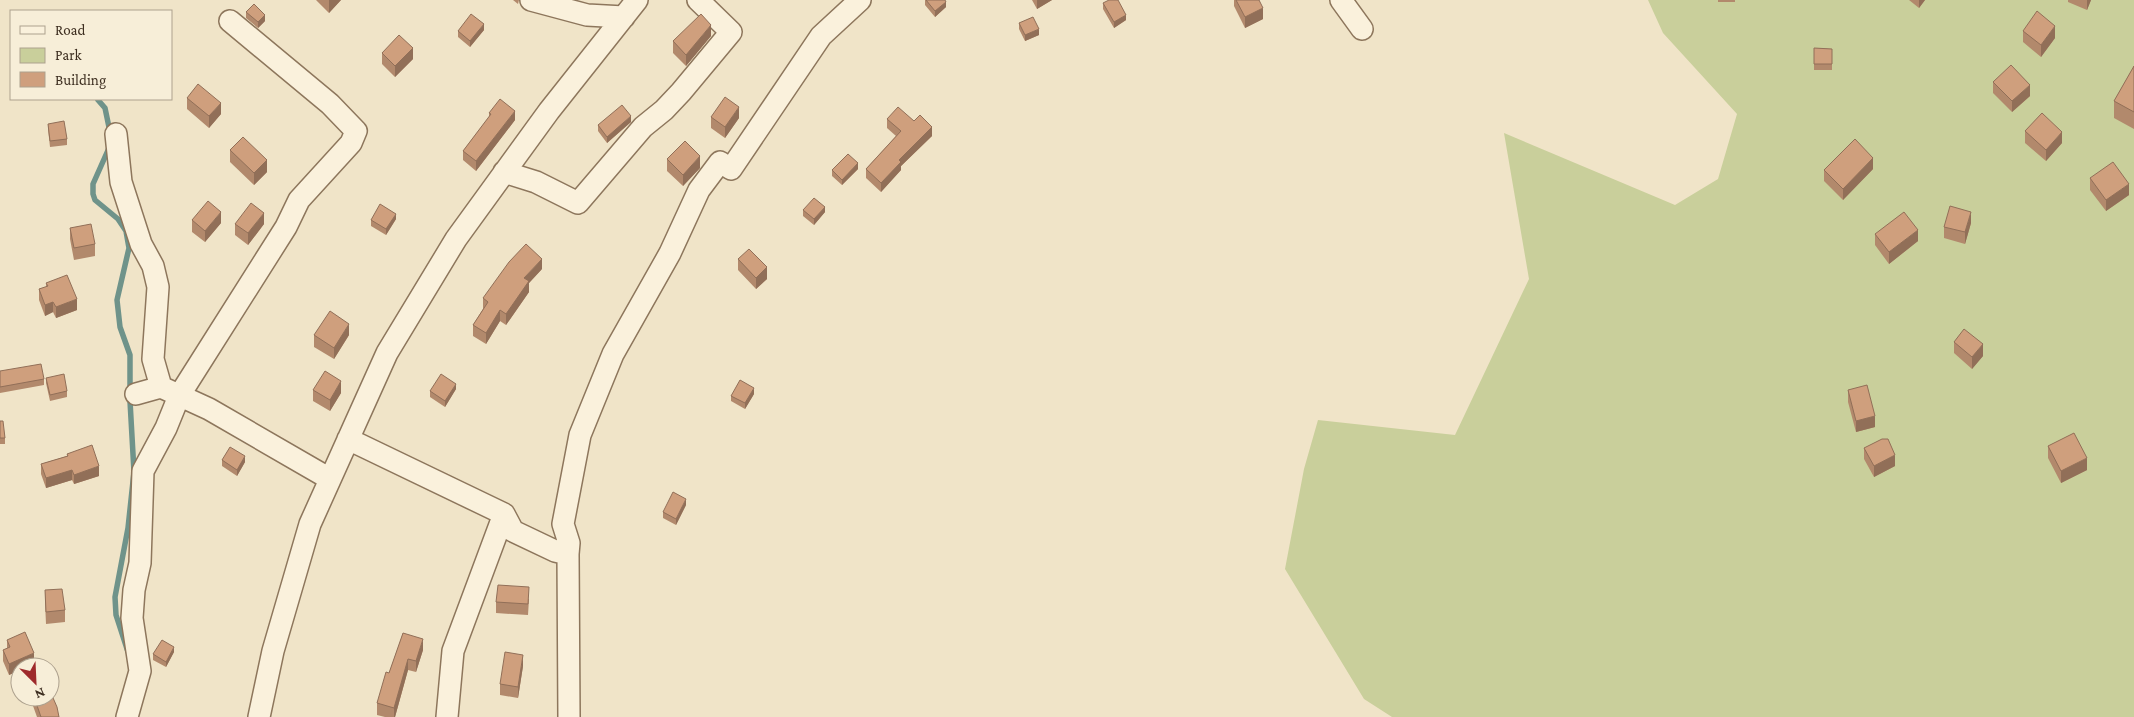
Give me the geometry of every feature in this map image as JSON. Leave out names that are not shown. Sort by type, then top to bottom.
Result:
[{"type":"street","points":[[531,0],[587,15],[624,17]]},
{"type":"street","points":[[259,717],[273,651],[310,524],[387,353],[456,239],[549,111],[637,0]]},
{"type":"street","points":[[504,172],[536,182],[578,203],[643,127],[664,110],[681,92],[731,32],[698,0]]},
{"type":"street","points":[[569,717],[569,543],[562,524],[580,435],[613,354],[670,253],[699,190],[720,162],[731,168],[845,0]]},
{"type":"street","points":[[821,36],[860,0]]},
{"type":"street","points":[[1341,0],[1362,29]]},
{"type":"street","points":[[127,717],[140,671],[132,618],[134,590],[140,563],[143,470],[166,428],[170,391],[286,227],[299,200],[351,143],[356,131],[330,104],[230,21]]},
{"type":"street","points":[[116,134],[121,182],[141,244],[153,266],[158,287],[153,359],[170,391]]},
{"type":"street","points":[[136,394],[170,391],[209,409],[330,479]]},
{"type":"street","points":[[348,439],[504,514],[513,531],[555,551],[568,554]]},
{"type":"street","points":[[447,717],[453,651],[504,514]]},
{"type":"green space","points":[[1648,0],[2134,0],[2134,717],[1392,717],[1364,699],[1285,569],[1304,469],[1318,420],[1455,435],[1529,279],[1504,133],[1675,205],[1718,179],[1737,114],[1663,33]]},
{"type":"building","points":[[926,0],[945,0],[946,2],[935,11]]},
{"type":"building","points":[[1109,0],[1118,0],[1126,15],[1114,22],[1103,3]]},
{"type":"building","points":[[1236,0],[1259,0],[1263,8],[1245,17]]},
{"type":"building","points":[[254,4],[265,15],[258,22],[246,12]]},
{"type":"building","points":[[2037,11],[2055,26],[2041,45],[2023,31]]},
{"type":"building","points":[[471,14],[484,24],[470,41],[458,31]]},
{"type":"building","points":[[701,14],[711,25],[686,55],[673,41]]},
{"type":"building","points":[[1033,17],[1039,29],[1025,35],[1019,23]]},
{"type":"building","points":[[399,35],[413,48],[395,66],[382,53]]},
{"type":"building","points":[[1814,48],[1832,49],[1832,64],[1814,64]]},
{"type":"building","points":[[2011,65],[2030,85],[2012,101],[1993,82]]},
{"type":"building","points":[[2134,66],[2134,112],[2114,101]]},
{"type":"building","points":[[198,84],[221,103],[209,116],[187,98]]},
{"type":"building","points":[[725,97],[739,107],[725,127],[711,117]]},
{"type":"building","points":[[500,99],[515,111],[476,161],[463,151]]},
{"type":"building","points":[[622,105],[631,116],[607,137],[598,125]]},
{"type":"building","points":[[898,107],[914,121],[920,115],[932,127],[899,160],[901,162],[881,183],[866,169],[901,131],[887,119]]},
{"type":"building","points":[[2042,113],[2062,132],[2046,150],[2025,131]]},
{"type":"building","points":[[64,121],[67,139],[50,141],[48,124]]},
{"type":"building","points":[[243,137],[267,160],[254,173],[230,150]]},
{"type":"building","points":[[1855,139],[1873,158],[1843,189],[1824,170]]},
{"type":"building","points":[[685,141],[700,156],[683,175],[667,159]]},
{"type":"building","points":[[848,154],[858,163],[842,180],[832,170]]},
{"type":"building","points":[[2113,162],[2129,184],[2106,200],[2090,178]]},
{"type":"building","points":[[814,198],[825,207],[814,219],[803,210]]},
{"type":"building","points":[[208,201],[221,212],[205,231],[192,220]]},
{"type":"building","points":[[251,203],[264,213],[248,233],[235,224]]},
{"type":"building","points":[[380,204],[396,214],[386,229],[371,220]]},
{"type":"building","points":[[1950,206],[1971,212],[1965,232],[1944,227]]},
{"type":"building","points":[[1904,212],[1918,230],[1889,252],[1875,234]]},
{"type":"building","points":[[91,224],[95,244],[74,248],[70,228]]},
{"type":"building","points":[[526,244],[542,259],[524,278],[529,281],[506,314],[500,310],[486,333],[473,325],[488,302],[483,298],[509,262]]},
{"type":"building","points":[[749,249],[767,267],[756,278],[738,259]]},
{"type":"building","points":[[67,275],[77,299],[56,307],[53,302],[45,305],[39,289],[48,286],[46,283]]},
{"type":"building","points":[[330,311],[349,324],[334,348],[314,335]]},
{"type":"building","points":[[1964,329],[1983,344],[1972,357],[1954,342]]},
{"type":"building","points":[[41,364],[44,379],[0,387],[0,371]]},
{"type":"building","points":[[325,371],[341,381],[330,400],[313,390]]},
{"type":"building","points":[[64,374],[67,391],[50,395],[46,378]]},
{"type":"building","points":[[441,374],[456,384],[445,401],[430,391]]},
{"type":"building","points":[[740,380],[754,388],[745,403],[731,396]]},
{"type":"building","points":[[1867,385],[1875,416],[1856,421],[1848,390]]},
{"type":"building","points":[[0,421],[3,421],[5,438],[0,438]]},
{"type":"building","points":[[2074,433],[2087,458],[2061,471],[2048,446]]},
{"type":"building","points":[[1882,439],[1888,439],[1895,455],[1874,466],[1864,448]]},
{"type":"building","points":[[92,445],[99,466],[74,475],[72,470],[46,478],[41,464],[68,456],[67,454]]},
{"type":"building","points":[[230,447],[245,456],[237,470],[222,460]]},
{"type":"building","points":[[673,492],[686,499],[676,519],[663,512]]},
{"type":"building","points":[[498,585],[529,587],[528,604],[496,602]]},
{"type":"building","points":[[62,589],[65,610],[46,612],[45,590]]},
{"type":"building","points":[[25,632],[34,653],[25,657],[10,657],[9,664],[3,650],[10,647],[7,640]]},
{"type":"building","points":[[403,633],[423,639],[416,661],[408,659],[394,708],[377,703],[386,672],[389,673]]},
{"type":"building","points":[[162,640],[174,647],[166,662],[153,654]]},
{"type":"building","points":[[505,652],[523,655],[518,687],[500,684]]},
{"type":"building","points":[[38,707],[57,707],[59,717],[41,717]]},
{"type":"waterway","points":[[98,100],[105,108],[110,132]]},
{"type":"waterway","points":[[109,148],[93,184],[93,194],[95,200],[118,219],[126,231],[129,248],[117,300],[120,327],[130,355],[130,401],[134,472],[128,528],[115,597],[116,615],[128,652]]}]
